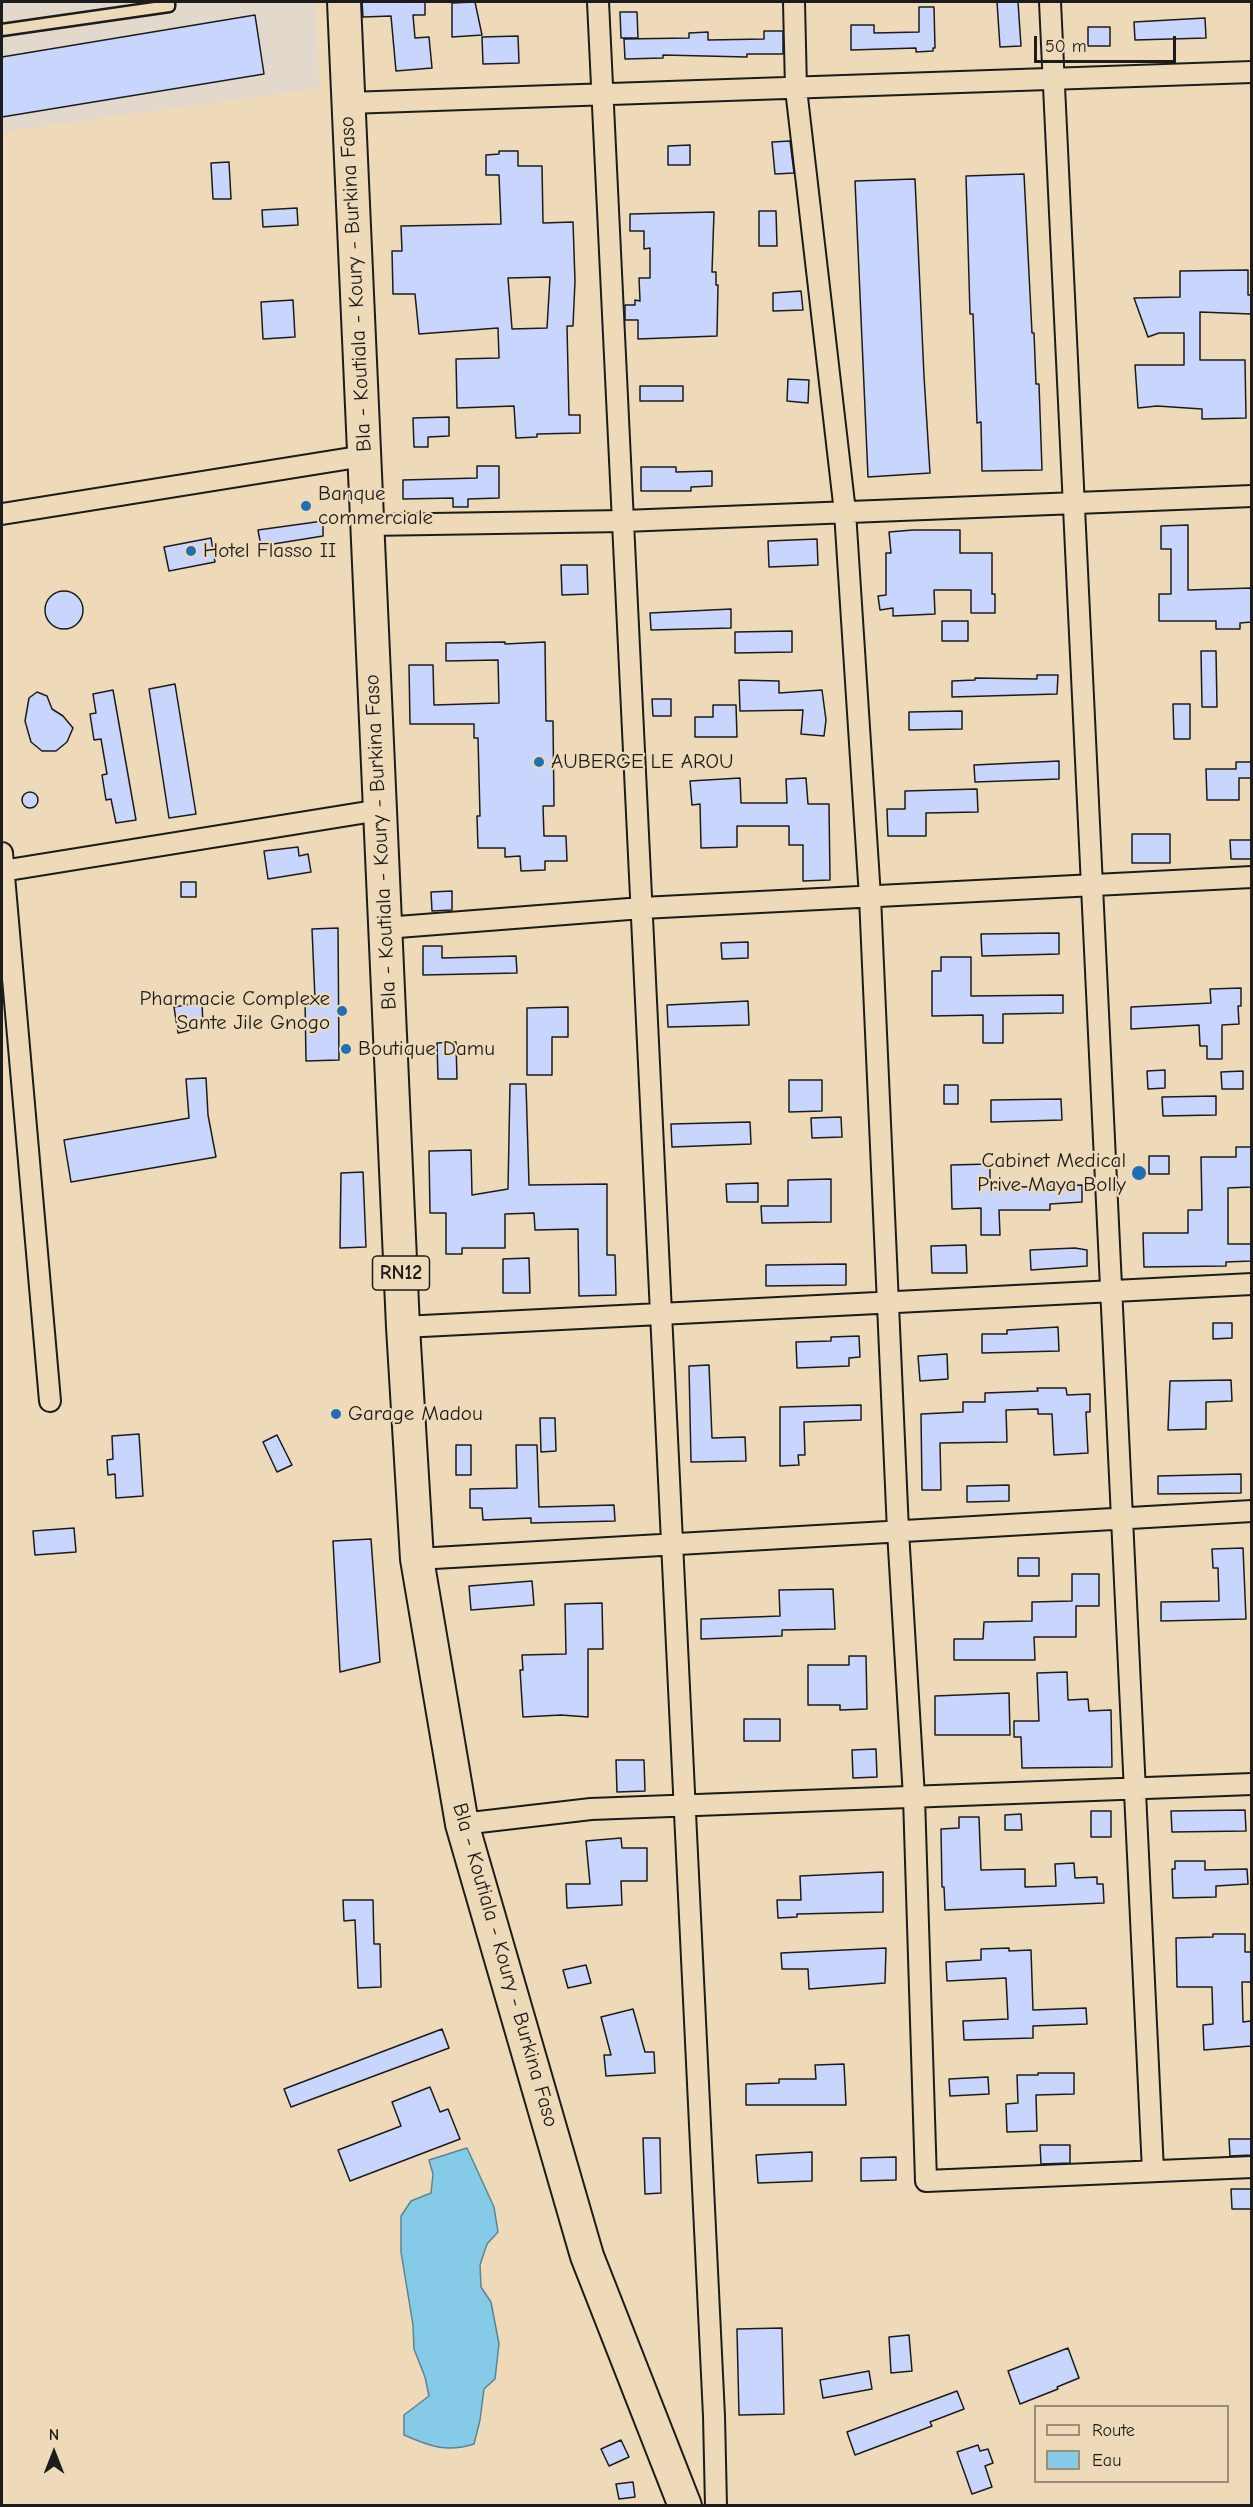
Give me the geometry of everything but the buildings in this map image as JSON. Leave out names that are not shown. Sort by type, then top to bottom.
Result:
[{"type":"main road","name":"Bla - Koutiala - Koury - Burkina Faso","points":[[344,2],[403,1327],[417,1559],[462,1824],[587,2256],[685,2505]]},
{"type":"street","points":[[598,2],[713,2392],[716,2505]]},
{"type":"street","points":[[794,2],[796,89],[845,512],[870,897],[898,1531],[914,1797],[926,2181],[1251,2167]]},
{"type":"street","points":[[1050,2],[1153,2171]]},
{"type":"street","points":[[348,103],[1251,72]]},
{"type":"street","points":[[2,514],[364,456]]},
{"type":"street","points":[[367,525],[624,521],[1251,496]]},
{"type":"street","points":[[50,1401],[2,865],[380,810]]},
{"type":"street","points":[[385,928],[642,908],[1251,877]]},
{"type":"street","points":[[403,1327],[1251,1284]]},
{"type":"street","points":[[417,1559],[1251,1511]]},
{"type":"street","points":[[462,1824],[591,1809],[1251,1784]]},
{"type":"lane","points":[[2,30],[169,6],[169,2]]},
{"type":"shaded area","points":[[2,2],[316,2],[319,88],[2,132]]},
{"type":"water","points":[[467,2148],[494,2207],[498,2232],[487,2244],[480,2265],[481,2287],[491,2302],[499,2344],[495,2379],[484,2389],[474,2444],[447,2448],[430,2445],[404,2435],[404,2415],[429,2396],[425,2377],[414,2349],[413,2325],[401,2252],[401,2216],[411,2201],[431,2193],[433,2174],[429,2160]]},
{"type":"place","name":"Banque commerciale","points":[[306,506]]},
{"type":"place","name":"Hotel Flasso II","points":[[191,551]]},
{"type":"place","name":"AUBERGE LE AROU","points":[[539,762]]},
{"type":"place","name":"Pharmacie Complexe Sante Jile Gnogo","points":[[342,1011]]},
{"type":"place","name":"Boutique Damu","points":[[346,1049]]},
{"type":"place","name":"Cabinet Medical Prive Maya Bolly","points":[[1139,1173]]},
{"type":"place","name":"Garage Madou","points":[[336,1414]]}]
